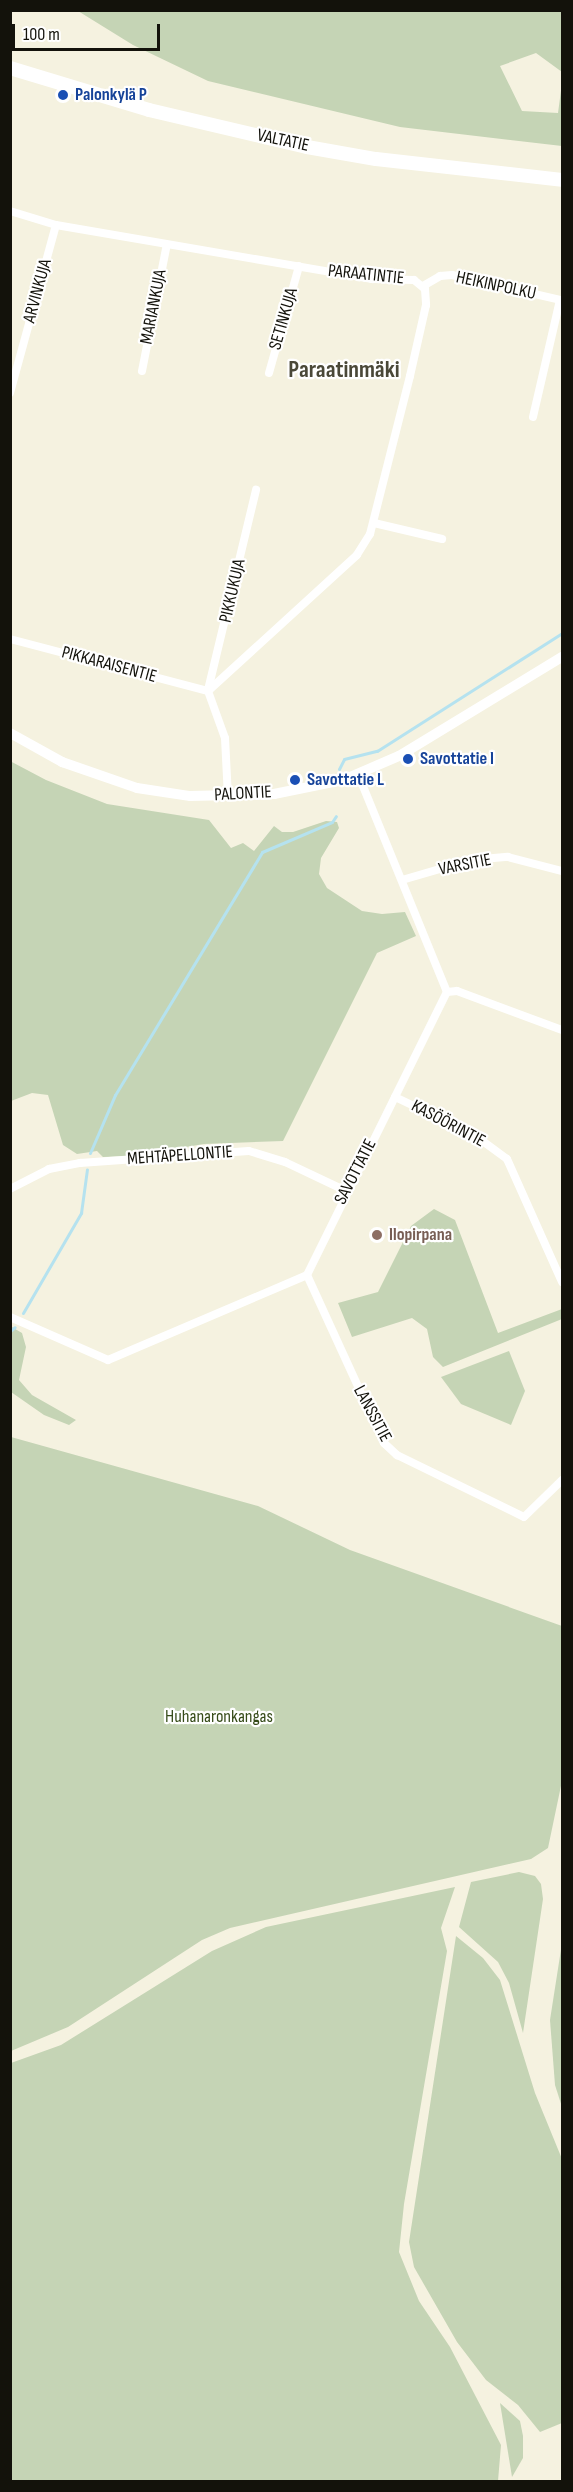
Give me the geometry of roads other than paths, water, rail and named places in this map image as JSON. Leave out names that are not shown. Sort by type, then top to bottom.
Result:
[{"type":"highway","name":"VALTATIE","points":[[10,68],[149,110],[307,147],[376,159],[562,180]]},
{"type":"street","name":"PARAATINTIE","points":[[10,211],[56,225],[372,279],[414,280],[423,286],[426,305],[374,523],[357,555],[208,691]]},
{"type":"street","name":"ARVINKUJA","points":[[10,393],[56,225]]},
{"type":"street","name":"MARIANKUJA","points":[[142,371],[167,244]]},
{"type":"street","name":"SETINKUJA","points":[[269,373],[299,266]]},
{"type":"street","name":"HEIKINPOLKU","points":[[423,286],[440,276],[452,275],[560,300],[533,417]]},
{"type":"street","name":"PIKKUKUJA","points":[[208,691],[256,490]]},
{"type":"street","points":[[374,523],[442,539]]},
{"type":"street","name":"PIKKARAISENTIE","points":[[10,639],[208,691]]},
{"type":"street","name":"PALONTIE","points":[[10,733],[62,762],[111,781],[160,793],[228,797],[274,794],[358,774],[447,729],[562,657]]},
{"type":"street","points":[[208,691],[225,738],[228,797]]},
{"type":"street","points":[[358,774],[447,992],[457,991],[562,1030]]},
{"type":"street","name":"VARSITIE","points":[[402,880],[471,860],[508,857],[562,871]]},
{"type":"street","name":"SAVOTTATIE","points":[[307,1275],[346,1191],[447,992]]},
{"type":"street","name":"KASÖÖRINTIE","points":[[395,1096],[473,1134],[507,1159],[562,1282]]},
{"type":"street","name":"MEHTÄPELLONTIE","points":[[10,1189],[49,1169],[80,1163],[249,1151],[285,1162],[346,1191]]},
{"type":"street","points":[[10,1317],[108,1360],[307,1275]]},
{"type":"street","name":"LANSSITIE","points":[[307,1275],[384,1443],[397,1455],[524,1517],[562,1480]]},
{"type":"waterway","points":[[339,769],[344,759],[377,751],[562,633]]},
{"type":"waterway","points":[[90,1153],[115,1095],[262,852],[332,822],[336,816]]},
{"type":"waterway","points":[[23,1313],[81,1213],[87,1169]]},
{"type":"waterway","points":[[10,1331],[15,1327]]},
{"type":"place","name":"Palonkylä P","points":[[63,95]]},
{"type":"place","name":"Savottatie I","points":[[408,759]]},
{"type":"place","name":"Savottatie L","points":[[295,780]]},
{"type":"place","name":"Ilopirpana","points":[[377,1235]]},
{"type":"district","name":"Paraatinmäki","points":[[344,370]]},
{"type":"park label","name":"Huhanaronkangas","points":[[219,1717]]}]
